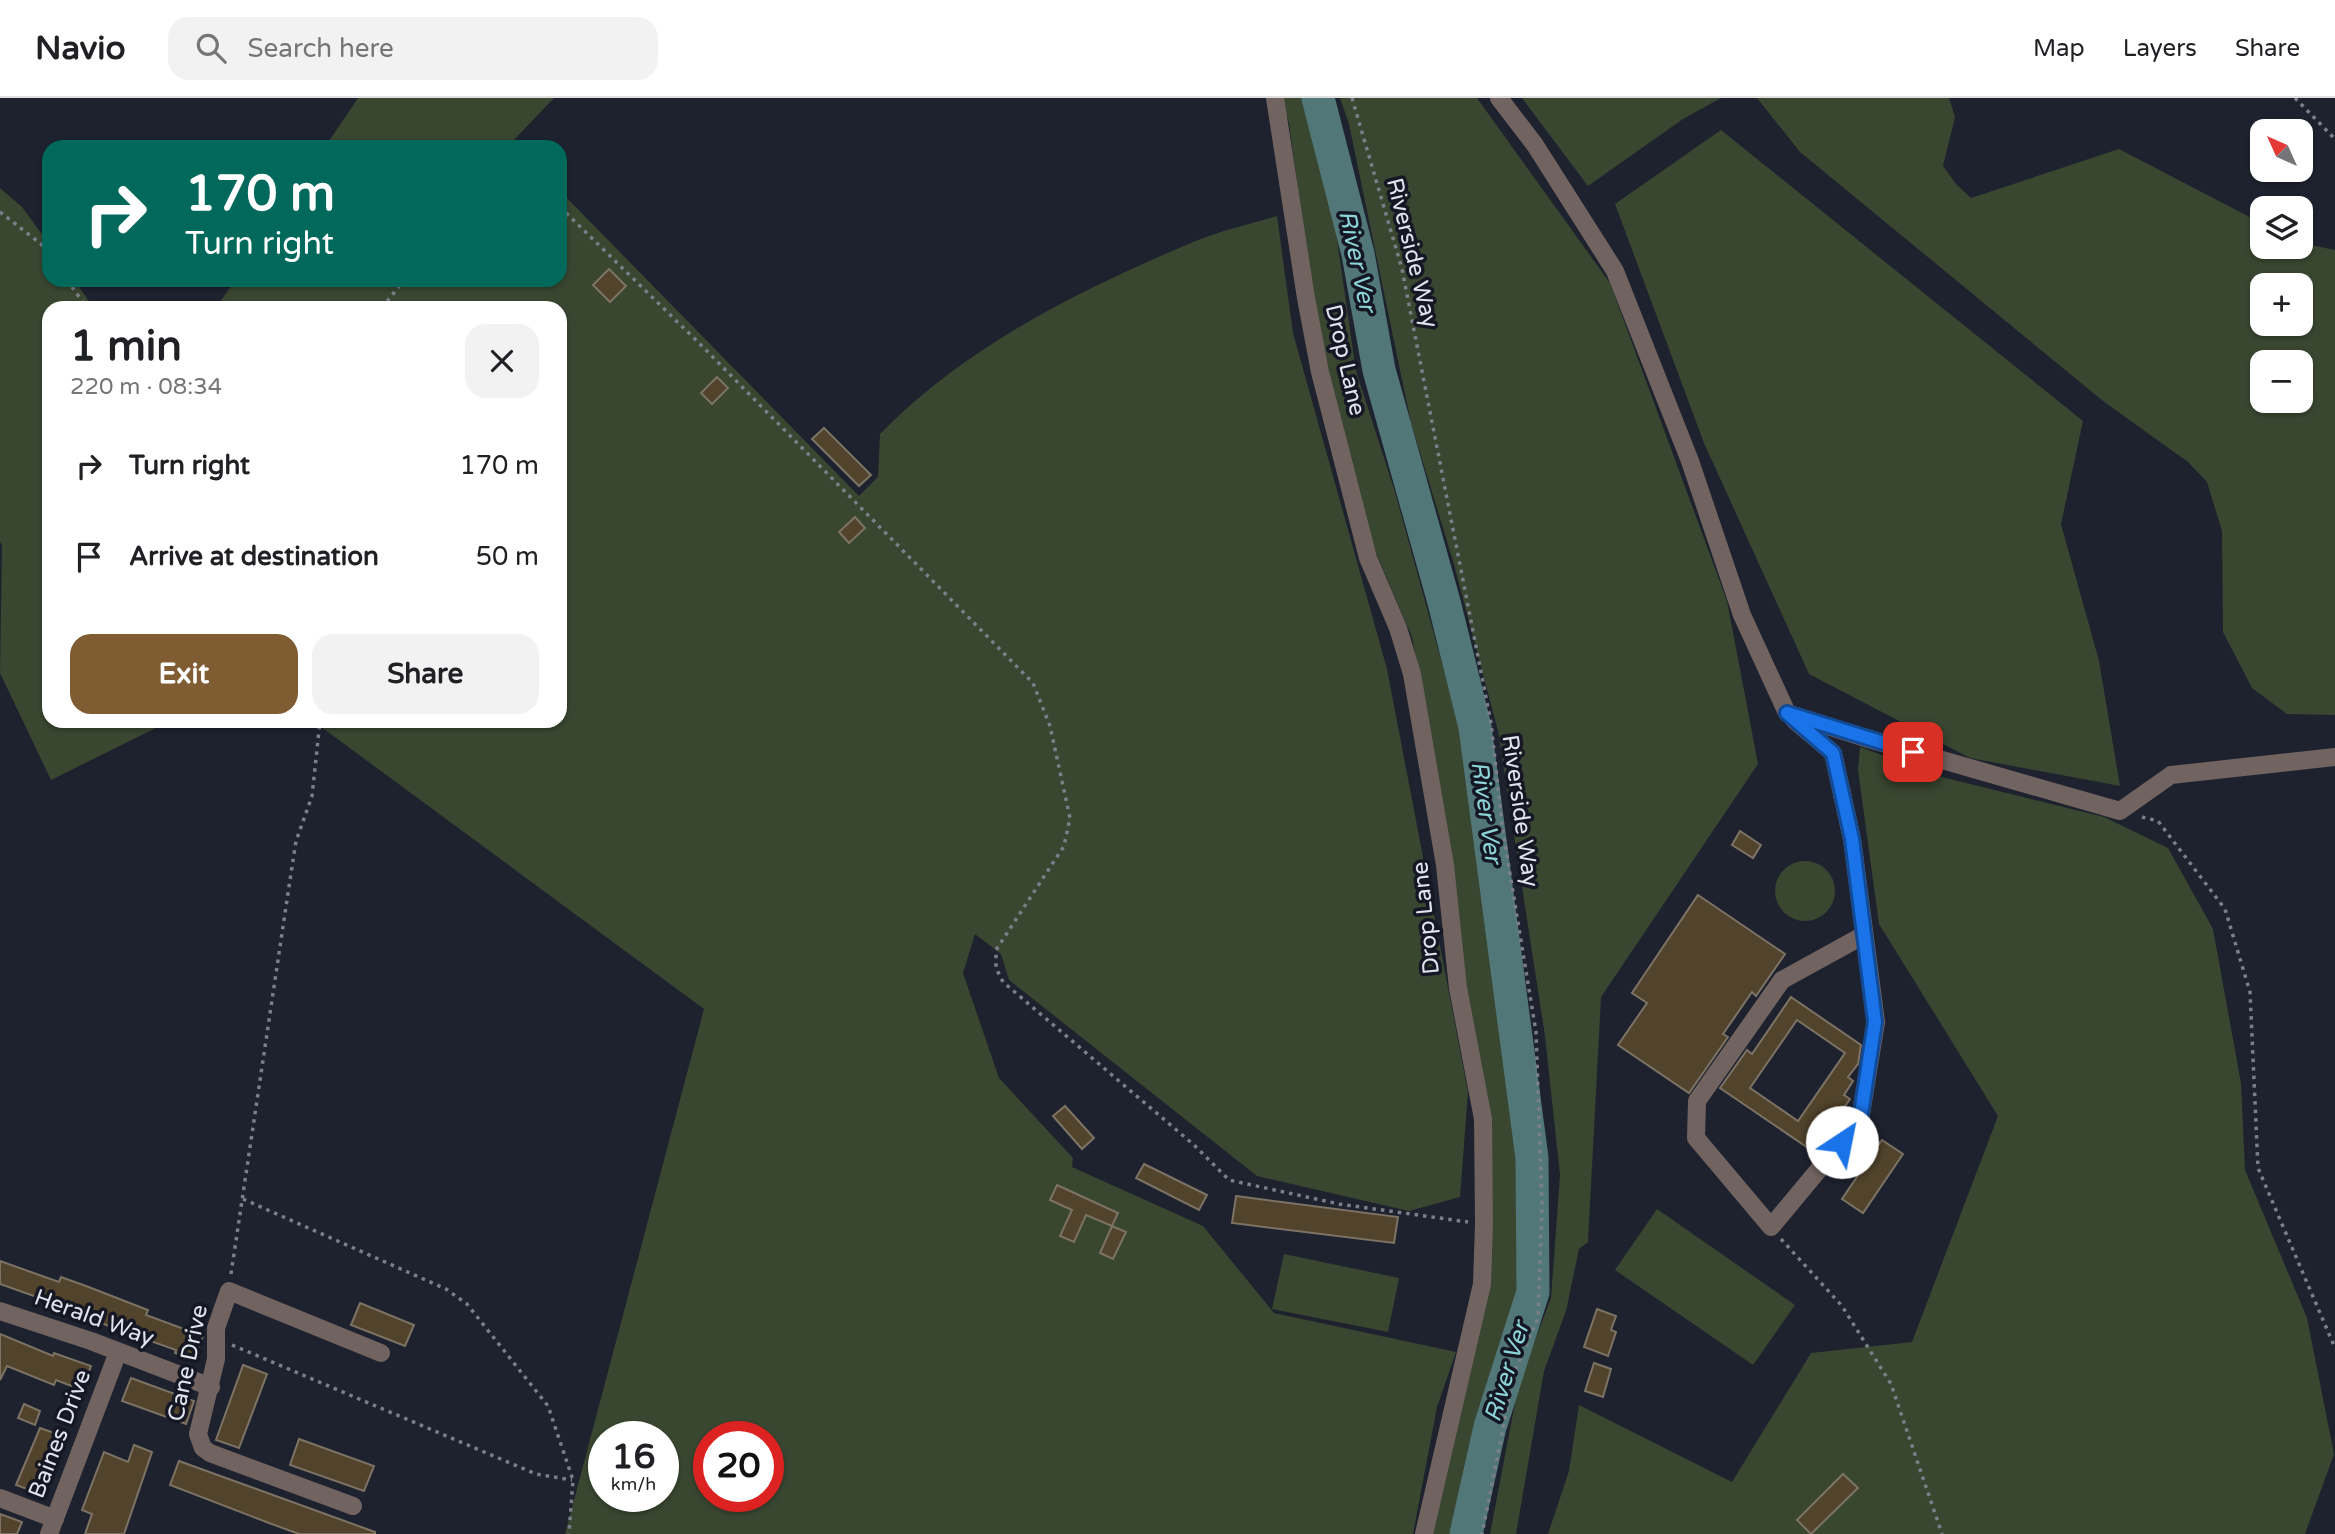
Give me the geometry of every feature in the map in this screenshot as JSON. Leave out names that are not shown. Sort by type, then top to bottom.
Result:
[{"type":"street","name":"Drop Lane","points":[[1275,98],[1320,372],[1368,558],[1398,628],[1412,674],[1445,865],[1458,988],[1483,1119],[1482,1284],[1423,1534]]},
{"type":"street","points":[[1499,98],[1535,145],[1615,271],[1690,461],[1742,615],[1787,713],[1833,753],[1852,839],[1875,1022],[1860,1120],[1770,1227],[1696,1138],[1697,1101],[1782,979],[1864,935]]},
{"type":"street","points":[[1787,713],[1861,737],[2120,811],[2171,775],[2335,757]]},
{"type":"street","name":"Cane Drive","points":[[353,1506],[210,1453],[199,1442],[199,1426],[211,1387],[216,1328],[229,1291],[381,1353]]},
{"type":"street","name":"Herald Way","points":[[0,1311],[211,1387]]},
{"type":"street","name":"Baines Drive","points":[[52,1527],[118,1352]]},
{"type":"street","points":[[0,1498],[52,1527]]},
{"type":"path","name":"Riverside Way","points":[[1352,98],[1405,282],[1491,723],[1502,825],[1536,1032],[1542,1203],[1538,1318],[1514,1373],[1482,1534]]},
{"type":"path","points":[[2295,98],[2335,139]]},
{"type":"path","points":[[0,212],[42,245]]},
{"type":"path","points":[[567,214],[708,352],[1033,683],[1050,726],[1070,818],[1064,846],[996,950],[996,968],[1003,982],[1194,1145],[1229,1180],[1339,1204],[1484,1224]]},
{"type":"path","points":[[388,301],[398,287]]},
{"type":"path","points":[[229,1291],[289,880],[296,841],[312,796],[319,728]]},
{"type":"path","points":[[2120,811],[2158,821],[2225,909],[2250,992],[2258,1168],[2335,1348]]},
{"type":"path","points":[[243,1199],[446,1289],[467,1304],[548,1406],[572,1480],[569,1534]]},
{"type":"path","points":[[1770,1227],[1842,1306],[1891,1384],[1942,1534]]},
{"type":"path","points":[[216,1343],[240,1346],[536,1474],[572,1480]]},
{"type":"green space","points":[[358,98],[554,98],[514,140],[330,140]]},
{"type":"green space","points":[[1282,98],[1304,98],[1336,232],[1356,371],[1395,492],[1461,732],[1487,925],[1512,1057],[1529,1213],[1524,1285],[1507,1340],[1461,1534],[1428,1534],[1486,1284],[1466,999],[1446,820],[1412,637],[1374,548],[1315,312],[1289,124]]},
{"type":"green space","points":[[1340,98],[1477,98],[1610,283],[1727,601],[1758,764],[1601,997],[1588,1242],[1579,1249],[1566,1311],[1544,1371],[1516,1534],[1490,1534],[1519,1382],[1551,1298],[1560,1175],[1545,1036],[1498,731],[1453,561],[1411,423],[1349,124]]},
{"type":"green space","points":[[1522,98],[1721,98],[1683,119],[1588,186]]},
{"type":"green space","points":[[1757,98],[1949,98],[1955,117],[1943,166],[1971,198],[2119,149],[2250,217],[2250,259],[2313,259],[2313,245],[2335,250],[2335,715],[2287,714],[2252,688],[2223,632],[2222,531],[2207,482],[2188,462],[2103,401],[1800,152]]},
{"type":"green space","points":[[1721,130],[2083,421],[2061,524],[2099,661],[2120,786],[1970,758],[1809,674],[1704,443],[1615,204]]},
{"type":"green space","points":[[0,188],[22,207],[42,234],[42,287],[79,287],[89,301],[42,301],[42,728],[156,728],[51,780],[0,673]]},
{"type":"green space","points":[[567,198],[859,496],[878,477],[880,434],[913,403],[986,348],[1107,280],[1212,235],[1277,216],[1293,333],[1387,669],[1468,1092],[1460,1197],[1409,1211],[1257,1176],[1009,980],[1001,954],[975,934],[963,973],[999,1078],[1073,1158],[1072,1167],[1203,1226],[1274,1313],[1456,1352],[1437,1407],[1413,1534],[565,1534],[588,1447],[588,1512],[679,1512],[679,1421],[595,1421],[704,1009],[323,728],[567,728],[567,301],[221,301],[230,287],[567,287]]},
{"type":"green space","points":[[1860,747],[1938,776],[2104,817],[2168,848],[2213,929],[2241,1083],[2245,1170],[2307,1318],[2334,1454],[2305,1534],[1548,1534],[1569,1471],[1579,1405],[1732,1482],[1811,1353],[1912,1342],[1998,1116],[1879,924],[1858,770]]},
{"type":"green space","points":[[1805,861],[1822,866],[1830,874],[1835,891],[1830,908],[1822,916],[1805,921],[1788,916],[1780,908],[1775,891],[1780,874],[1788,866]]},
{"type":"green space","points":[[1657,1209],[1795,1305],[1753,1365],[1615,1270]]},
{"type":"green space","points":[[1284,1254],[1399,1278],[1388,1332],[1272,1309]]},
{"type":"building","points":[[609,269],[626,286],[610,302],[593,285]]},
{"type":"building","points":[[717,377],[728,388],[712,404],[701,393]]},
{"type":"building","points":[[824,428],[871,475],[859,486],[812,439]]},
{"type":"building","points":[[855,517],[865,528],[849,543],[839,532]]},
{"type":"building","points":[[1740,831],[1761,845],[1753,858],[1732,845]]},
{"type":"building","points":[[1698,895],[1785,954],[1756,996],[1752,992],[1723,1034],[1728,1037],[1689,1093],[1618,1045],[1647,1003],[1632,993]]},
{"type":"building","points":[[1791,997],[1861,1045],[1858,1064],[1848,1077],[1853,1081],[1844,1095],[1850,1099],[1814,1152],[1720,1088],[1747,1050],[1752,1054]],"holes":[[[1797,1020],[1845,1053],[1798,1121],[1750,1088]]]},
{"type":"building","points":[[1065,1106],[1094,1138],[1082,1149],[1053,1116]]},
{"type":"building","points":[[1882,1140],[1903,1154],[1863,1213],[1842,1199]]},
{"type":"building","points":[[1144,1164],[1207,1195],[1199,1210],[1136,1178]]},
{"type":"building","points":[[1057,1185],[1118,1213],[1112,1226],[1086,1215],[1074,1242],[1060,1236],[1072,1210],[1050,1200]]},
{"type":"building","points":[[1236,1196],[1398,1217],[1394,1243],[1232,1223]]},
{"type":"building","points":[[1112,1226],[1126,1232],[1113,1259],[1100,1253]]},
{"type":"building","points":[[0,1261],[59,1282],[61,1277],[86,1286],[148,1310],[146,1315],[203,1336],[194,1360],[175,1353],[176,1350],[95,1321],[98,1313],[64,1301],[62,1306],[0,1284]]},
{"type":"building","points":[[360,1303],[414,1325],[405,1346],[351,1325]]},
{"type":"building","points":[[1597,1309],[1616,1316],[1611,1330],[1616,1332],[1608,1356],[1584,1347]]},
{"type":"building","points":[[0,1334],[53,1356],[54,1353],[91,1366],[82,1390],[56,1380],[54,1385],[7,1366],[0,1380]]},
{"type":"building","points":[[1594,1363],[1611,1369],[1603,1397],[1585,1391]]},
{"type":"building","points":[[243,1365],[267,1374],[239,1448],[216,1440]]},
{"type":"building","points":[[131,1378],[194,1401],[186,1424],[122,1401]]},
{"type":"building","points":[[24,1404],[40,1411],[35,1425],[18,1418]]},
{"type":"building","points":[[40,1428],[60,1435],[38,1493],[16,1485]]},
{"type":"building","points":[[299,1439],[374,1466],[364,1491],[290,1465]]},
{"type":"building","points":[[134,1445],[152,1452],[124,1534],[85,1534],[92,1514],[82,1510],[104,1452],[128,1462]]},
{"type":"building","points":[[179,1461],[375,1534],[299,1534],[269,1523],[170,1485]]},
{"type":"building","points":[[1843,1474],[1858,1488],[1811,1534],[1797,1520]]},
{"type":"building","points":[[0,1514],[22,1522],[17,1534],[0,1534]]},
{"type":"waterway","name":"River Ver","points":[[1318,98],[1358,254],[1379,370],[1444,602],[1475,727],[1532,1158],[1533,1292],[1490,1427],[1466,1534]]},
{"type":"route","points":[[1842,1142],[1860,1120],[1875,1022],[1852,839],[1833,753],[1787,713],[1913,752]]}]
